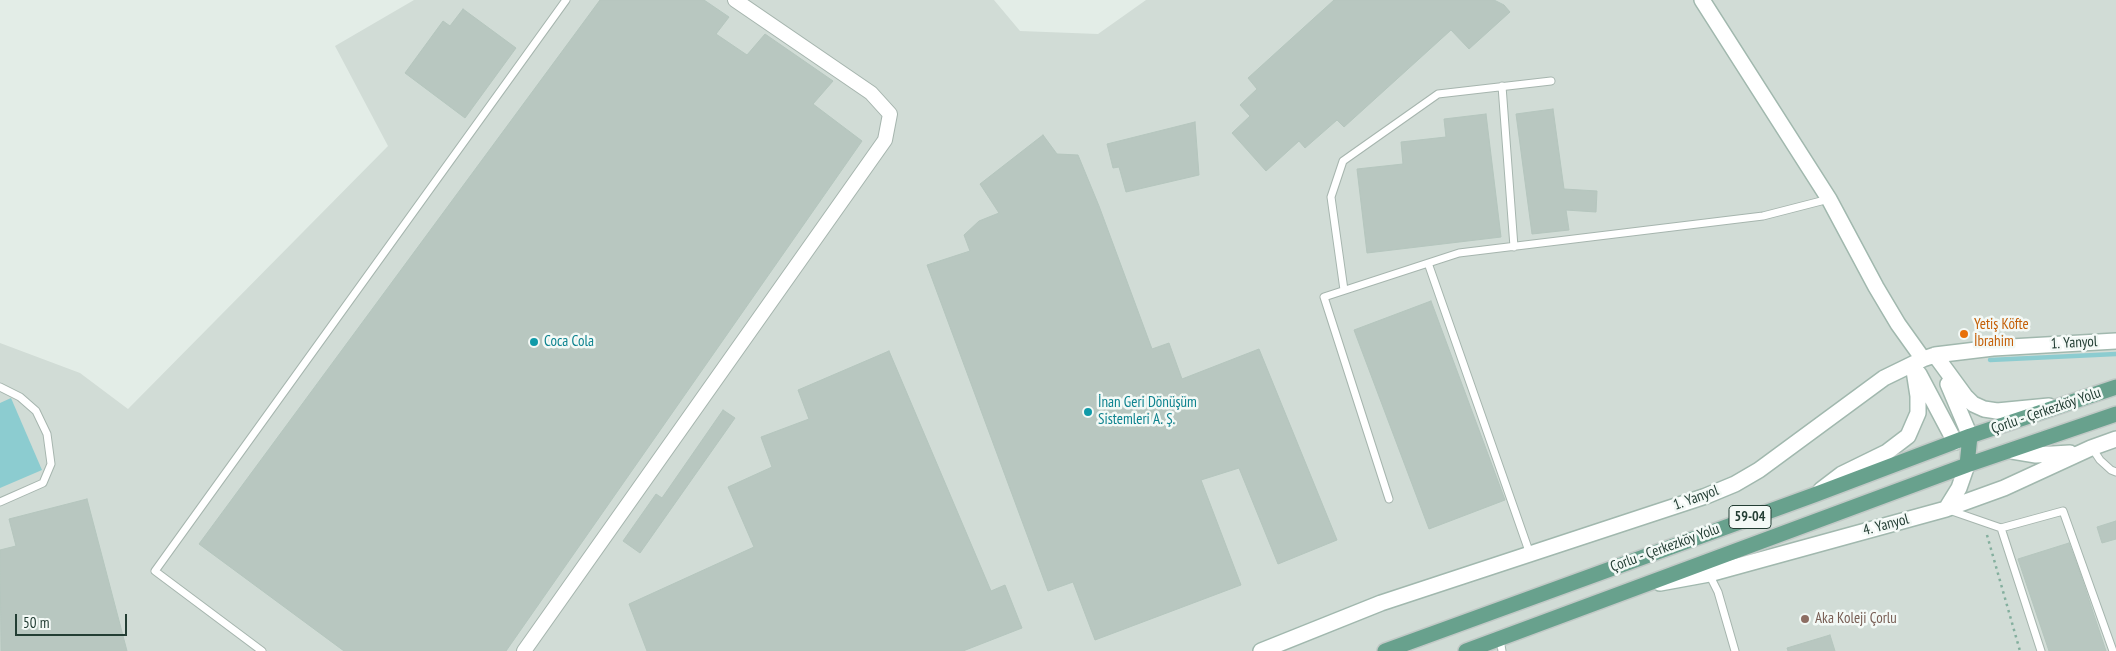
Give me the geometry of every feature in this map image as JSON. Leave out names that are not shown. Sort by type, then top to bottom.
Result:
[{"type":"main road","points":[[1702,0],[1829,199],[1894,317],[1924,359],[1970,436],[1967,465],[1959,488],[1946,509]]},
{"type":"main road","name":"1. Yanyol","points":[[1261,651],[1381,603],[1706,496],[1735,484],[1759,470],[1884,378],[1924,359],[1993,348],[2116,341]]},
{"type":"main road","points":[[1924,359],[1973,404],[1984,409],[1997,411],[2063,405]]},
{"type":"main road","points":[[1924,359],[1955,442],[1967,465]]},
{"type":"main road","points":[[1814,495],[1842,474],[1887,452],[1908,436],[1918,413],[1918,396],[1924,359]]},
{"type":"main road","name":"Çorlu - Çerkezköy Yolu","points":[[1385,651],[1814,495],[1970,436],[2116,387]]},
{"type":"main road","name":"Çorlu - Çerkezköy Yolu","points":[[1466,651],[1496,646],[1647,585],[1967,465],[2116,414]]},
{"type":"main road","name":"4. Yanyol","points":[[1647,585],[1709,574],[1946,509],[2004,488],[2091,448],[2116,439]]},
{"type":"main road","points":[[2012,451],[2036,455],[2054,455],[2091,448]]},
{"type":"street","points":[[524,651],[885,140],[890,114],[871,93],[735,0]]},
{"type":"lane","points":[[262,651],[155,571],[566,0]]},
{"type":"lane","points":[[1344,290],[1331,197],[1343,161],[1438,94],[1551,81]]},
{"type":"lane","points":[[1502,86],[1514,247]]},
{"type":"lane","points":[[1389,499],[1324,296],[1459,253],[1763,216],[1829,199]]},
{"type":"lane","points":[[1428,263],[1530,554]]},
{"type":"lane","points":[[0,387],[20,397],[36,410],[47,434],[51,464],[43,483],[0,502]]},
{"type":"lane","points":[[2091,448],[2100,460],[2116,472]]},
{"type":"lane","points":[[1946,509],[2001,528],[2064,512],[2113,651]]},
{"type":"lane","points":[[2001,528],[2041,651]]},
{"type":"lane","points":[[1709,574],[1718,592],[1735,651]]},
{"type":"path","points":[[1983,521],[2020,651]]},
{"type":"shaded area","points":[[414,0],[994,0],[1020,31],[1098,34],[1146,0],[2116,0],[2116,651],[0,651],[0,343],[80,373],[128,409],[388,146],[335,46]]},
{"type":"water","points":[[11,398],[42,470],[0,488],[0,403]]},
{"type":"building","name":"Coca Cola","points":[[600,0],[704,0],[729,17],[716,34],[747,55],[765,34],[833,81],[813,104],[862,141],[506,651],[344,651],[199,544]]},
{"type":"building","points":[[1334,0],[1494,0],[1504,5],[1510,12],[1469,49],[1451,30],[1344,127],[1337,120],[1305,148],[1299,141],[1266,171],[1232,133],[1250,116],[1240,105],[1257,89],[1248,78]]},
{"type":"building","points":[[463,9],[516,48],[465,118],[405,73],[443,21],[450,26]]},
{"type":"building","points":[[1553,109],[1564,189],[1597,191],[1596,212],[1566,210],[1569,230],[1532,234],[1516,114]]},
{"type":"building","points":[[1486,114],[1501,237],[1367,253],[1357,169],[1403,164],[1401,142],[1446,137],[1444,119]]},
{"type":"building","points":[[1195,122],[1199,175],[1126,192],[1119,167],[1113,168],[1107,144]]},
{"type":"building","name":"İnan Geri Dönüşüm Sistemleri A. Ş.","points":[[1043,135],[1057,154],[1078,155],[1152,349],[1169,343],[1182,379],[1259,349],[1337,540],[1278,564],[1239,468],[1201,480],[1241,585],[1095,640],[1073,582],[1048,591],[927,265],[970,251],[964,235],[979,221],[999,213],[980,184]]},
{"type":"building","points":[[1431,301],[1505,500],[1429,529],[1354,330]]},
{"type":"building","points":[[889,351],[991,591],[1005,585],[1022,628],[963,651],[647,651],[629,604],[754,547],[728,487],[772,467],[761,437],[809,419],[798,390]]},
{"type":"building","points":[[723,410],[735,418],[640,553],[623,541],[656,494],[662,498]]},
{"type":"building","points":[[87,499],[127,651],[1,651],[0,550],[16,546],[9,519]]},
{"type":"building","points":[[2116,521],[2116,539],[2102,543],[2097,527]]},
{"type":"building","points":[[2069,543],[2106,651],[2049,651],[2018,559]]},
{"type":"building","points":[[1830,635],[1835,651],[1788,651],[1787,648]]},
{"type":"waterway","points":[[1990,360],[2116,354]]},
{"type":"place","name":"Yetiş Köfte İbrahim","points":[[1964,334]]},
{"type":"place","name":"Coca Cola","points":[[534,342]]},
{"type":"place","name":"İnan Geri Dönüşüm Sistemleri A. Ş.","points":[[1088,412]]},
{"type":"place","name":"Aka Koleji Çorlu","points":[[1805,619]]}]
